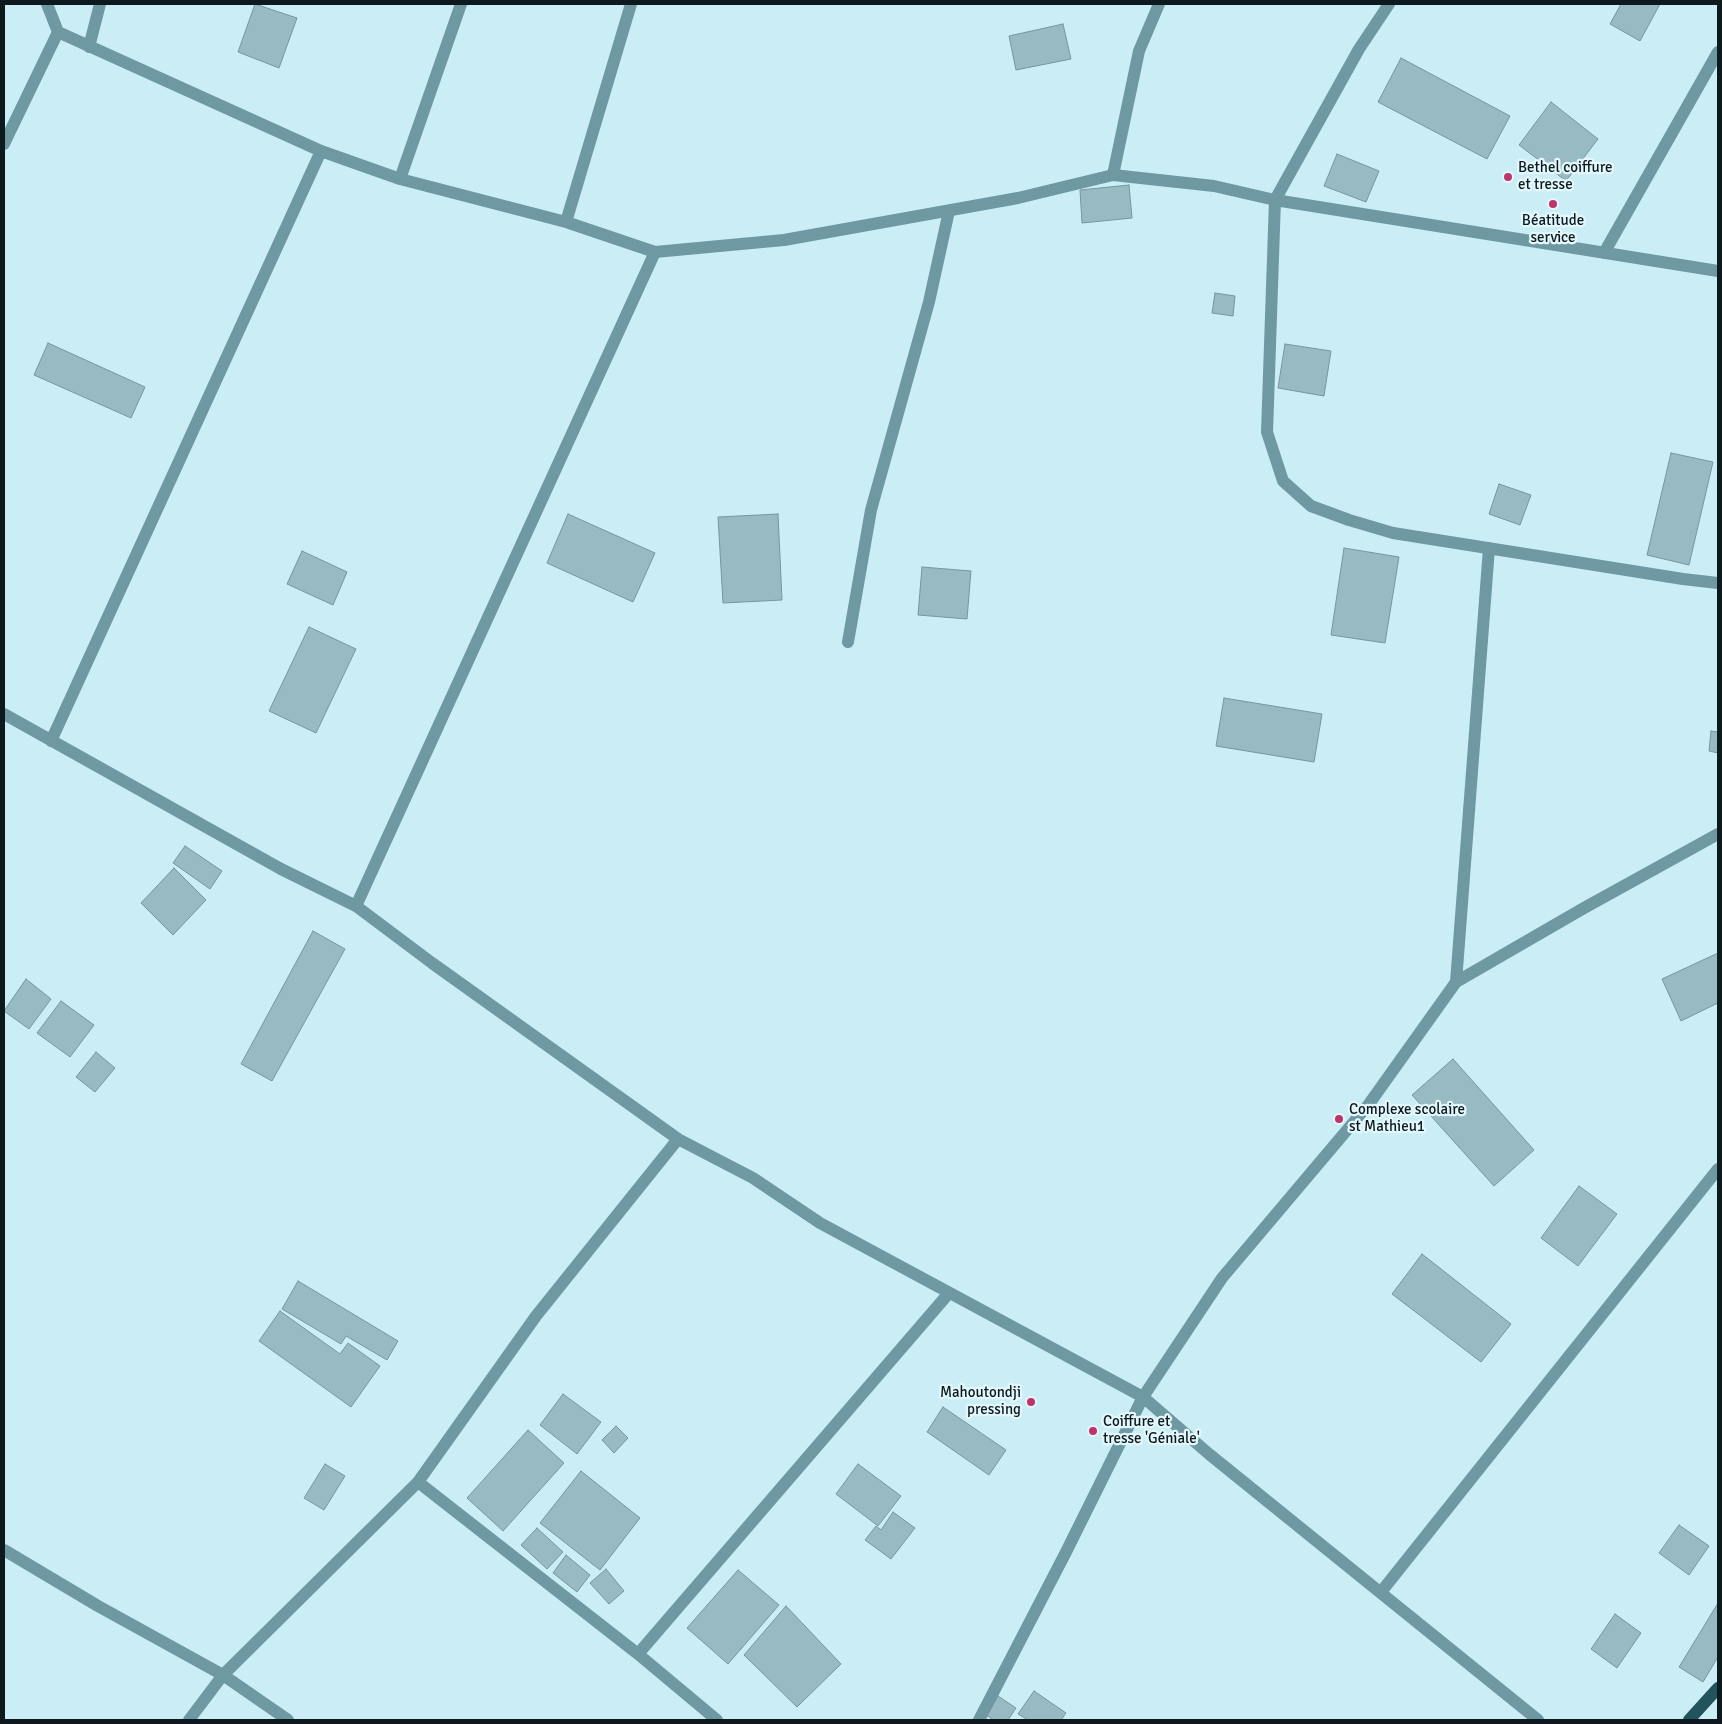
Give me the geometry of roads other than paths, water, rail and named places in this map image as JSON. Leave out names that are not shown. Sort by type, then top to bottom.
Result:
[{"type":"main road","points":[[1689,1720],[1718,1688]]},
{"type":"street","points":[[47,4],[58,32],[321,151],[400,179],[566,222],[655,252],[784,240],[1018,198],[1113,175],[1214,186],[1275,200],[1718,271]]},
{"type":"street","points":[[88,47],[100,4]]},
{"type":"street","points":[[400,179],[462,4]]},
{"type":"street","points":[[566,222],[631,4]]},
{"type":"street","points":[[1113,175],[1139,51],[1159,4]]},
{"type":"street","points":[[1389,4],[1359,49],[1275,200],[1267,432],[1283,481],[1312,506],[1348,520],[1393,533],[1718,583]]},
{"type":"street","points":[[4,144],[58,32]]},
{"type":"street","points":[[1604,253],[1718,52]]},
{"type":"street","points":[[51,741],[321,151]]},
{"type":"street","points":[[848,642],[871,510],[929,302],[948,211]]},
{"type":"street","points":[[356,906],[655,252]]},
{"type":"street","points":[[1456,982],[1489,548]]},
{"type":"street","points":[[4,714],[281,869],[356,906],[432,963],[678,1139],[752,1178],[820,1223],[1143,1397],[1209,1454],[1538,1720]]},
{"type":"street","points":[[979,1720],[1066,1552],[1143,1397],[1222,1278],[1369,1104],[1456,982],[1718,834]]},
{"type":"street","points":[[188,1720],[224,1675],[418,1482],[536,1316],[678,1139]]},
{"type":"street","points":[[1381,1592],[1718,1169]]},
{"type":"street","points":[[638,1654],[948,1293]]},
{"type":"street","points":[[418,1482],[638,1654],[717,1720]]},
{"type":"street","points":[[4,1550],[98,1606],[224,1675],[288,1720]]},
{"type":"place","name":"Bethel coiffure et tresse","points":[[1508,177]]},
{"type":"place","name":"Béatitude service","points":[[1553,204]]},
{"type":"place","name":"Complexe scolaire st Mathieu1","points":[[1339,1119]]},
{"type":"place","name":"Mahoutondji pressing","points":[[1031,1402]]},
{"type":"place","name":"Coiffure et tresse 'Géniale'","points":[[1093,1431]]}]
